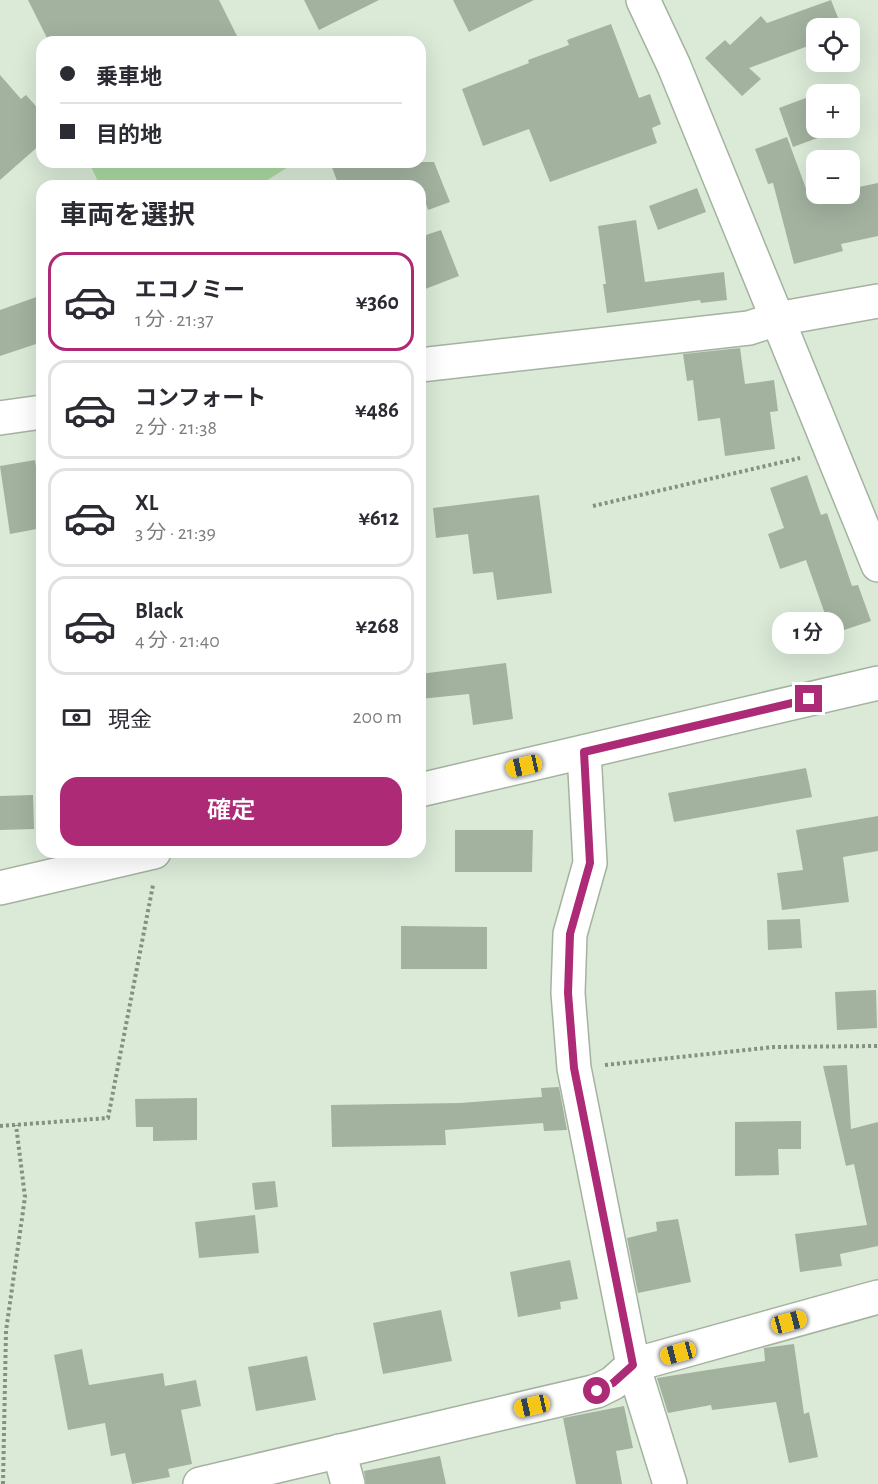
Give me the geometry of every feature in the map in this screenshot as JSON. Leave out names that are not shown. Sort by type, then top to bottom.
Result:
[{"type":"street","points":[[643,0],[674,66],[878,565]]},
{"type":"street","points":[[426,364],[749,328],[777,319],[878,301]]},
{"type":"street","points":[[0,418],[36,412]]},
{"type":"street","points":[[426,789],[878,683]]},
{"type":"street","points":[[584,752],[590,863],[570,934],[568,993],[574,1068],[633,1365],[670,1484]]},
{"type":"street","points":[[0,888],[155,863]]},
{"type":"street","points":[[200,1484],[597,1391],[613,1383],[633,1365],[878,1297]]},
{"type":"street","points":[[339,1452],[348,1484]]},
{"type":"path","points":[[593,506],[831,450]]},
{"type":"path","points":[[0,1126],[108,1118],[155,863]]},
{"type":"path","points":[[574,1068],[774,1047],[878,1046]]},
{"type":"path","points":[[3,1484],[6,1331],[25,1197],[16,1125]]},
{"type":"green space","points":[[92,168],[286,168],[268,180],[97,180]]},
{"type":"building","points":[[28,0],[219,0],[237,36],[46,36]]},
{"type":"building","points":[[304,0],[379,0],[319,30]]},
{"type":"building","points":[[453,0],[534,0],[469,32]]},
{"type":"building","points":[[831,0],[838,18],[806,18],[806,47],[749,68],[761,79],[742,96],[705,58],[725,40],[730,45],[761,16],[767,23]]},
{"type":"building","points":[[611,24],[639,98],[650,94],[661,124],[652,128],[657,143],[550,182],[529,129],[483,146],[462,89],[529,63],[528,60],[569,45],[567,40]]},
{"type":"building","points":[[0,75],[21,99],[26,95],[36,106],[36,148],[0,180]]},
{"type":"building","points":[[806,98],[806,138],[818,138],[793,147],[779,108]]},
{"type":"building","points":[[787,137],[806,189],[806,204],[860,204],[860,187],[878,183],[878,236],[841,244],[843,251],[794,264],[773,183],[768,184],[755,149]]},
{"type":"building","points":[[426,162],[434,162],[450,202],[428,210],[426,180],[337,180],[332,168],[426,168]]},
{"type":"building","points":[[697,188],[706,212],[658,230],[649,206]]},
{"type":"building","points":[[636,220],[645,282],[724,272],[727,300],[701,303],[700,300],[607,313],[603,284],[606,284],[598,226]]},
{"type":"building","points":[[441,230],[459,276],[426,289],[426,235]]},
{"type":"building","points":[[36,297],[36,344],[0,356],[0,310]]},
{"type":"building","points":[[740,348],[745,384],[774,380],[778,411],[770,412],[775,449],[725,456],[720,418],[698,421],[693,380],[687,381],[683,354]]},
{"type":"building","points":[[35,460],[36,529],[10,534],[0,466]]},
{"type":"building","points":[[807,475],[821,515],[827,513],[852,586],[858,585],[871,621],[832,634],[806,560],[780,569],[768,534],[784,528],[770,488]]},
{"type":"building","points":[[539,495],[552,593],[497,600],[493,572],[473,574],[468,534],[436,538],[433,508]]},
{"type":"building","points":[[506,663],[513,719],[473,725],[469,694],[426,698],[426,673]]},
{"type":"building","points":[[806,768],[812,797],[674,822],[668,793]]},
{"type":"building","points":[[33,795],[34,829],[0,830],[0,796]]},
{"type":"building","points":[[878,816],[878,851],[843,857],[849,902],[782,910],[777,873],[803,870],[796,830]]},
{"type":"building","points":[[455,830],[533,830],[532,872],[455,872]]},
{"type":"building","points":[[800,919],[802,948],[768,950],[767,920]]},
{"type":"building","points":[[401,926],[487,927],[487,969],[401,969]]},
{"type":"building","points":[[876,990],[877,1028],[837,1030],[835,992]]},
{"type":"building","points":[[847,1065],[851,1129],[878,1122],[878,1246],[840,1254],[842,1266],[800,1272],[795,1234],[867,1225],[854,1164],[846,1166],[823,1066]]},
{"type":"building","points":[[559,1087],[567,1130],[544,1131],[543,1123],[445,1130],[446,1145],[332,1147],[331,1105],[460,1103],[542,1097],[541,1088]]},
{"type":"building","points":[[197,1098],[197,1140],[153,1141],[153,1127],[136,1127],[135,1099]]},
{"type":"building","points":[[801,1121],[801,1149],[778,1149],[779,1175],[735,1176],[735,1122]]},
{"type":"building","points":[[275,1181],[278,1207],[255,1210],[252,1183]]},
{"type":"building","points":[[255,1215],[259,1253],[199,1258],[195,1222]]},
{"type":"building","points":[[678,1219],[691,1282],[638,1293],[627,1238],[657,1231],[656,1222]]},
{"type":"building","points":[[570,1260],[578,1299],[560,1302],[561,1309],[518,1317],[510,1272]]},
{"type":"building","points":[[441,1310],[452,1361],[383,1374],[373,1323]]},
{"type":"building","points":[[794,1344],[804,1414],[809,1412],[818,1457],[789,1463],[776,1402],[712,1410],[711,1405],[668,1413],[657,1378],[765,1361],[764,1348]]},
{"type":"building","points":[[82,1349],[89,1385],[163,1373],[165,1386],[196,1380],[201,1406],[181,1410],[192,1464],[168,1469],[170,1477],[132,1484],[125,1453],[111,1456],[105,1423],[68,1430],[54,1355]]},
{"type":"building","points":[[307,1356],[316,1400],[256,1411],[248,1367]]},
{"type":"building","points":[[624,1406],[633,1448],[616,1451],[622,1484],[576,1484],[563,1418]]},
{"type":"building","points":[[440,1456],[446,1484],[366,1484],[364,1471]]},
{"type":"route","points":[[597,1391],[613,1383],[633,1365],[574,1068],[568,993],[570,934],[590,863],[584,752],[809,699]]}]
